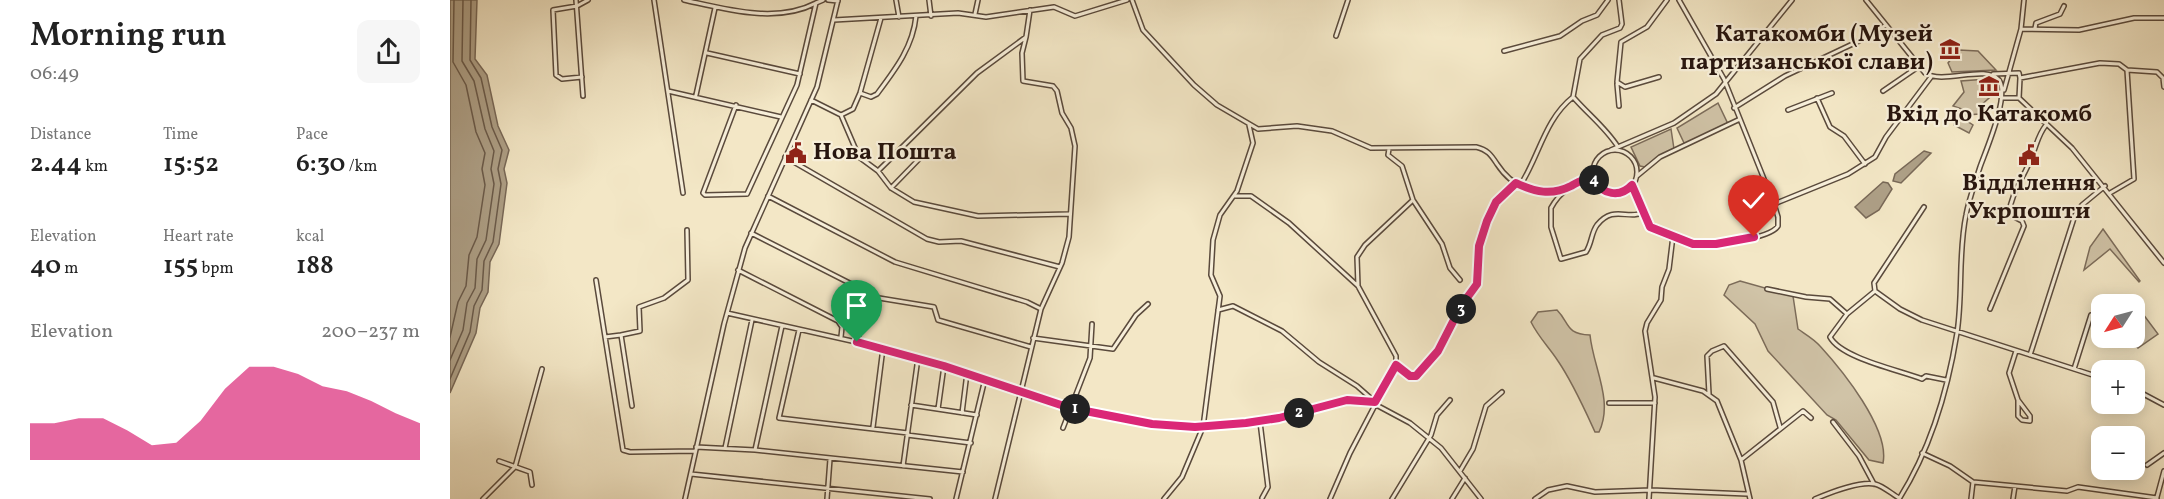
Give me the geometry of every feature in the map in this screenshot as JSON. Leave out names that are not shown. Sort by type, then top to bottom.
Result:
[{"type":"street","points":[[576,0],[583,96]]},
{"type":"street","points":[[582,77],[562,79],[556,75],[554,10],[577,6],[588,0]]},
{"type":"street","points":[[654,0],[683,193]]},
{"type":"street","points":[[684,0],[738,12],[777,12],[819,1],[800,74],[747,195],[705,195],[703,193],[736,105]]},
{"type":"street","points":[[686,499],[738,270],[751,233],[820,76],[838,1],[828,0]]},
{"type":"street","points":[[896,0],[899,17]]},
{"type":"street","points":[[929,0],[931,16]]},
{"type":"street","points":[[975,14],[978,0]]},
{"type":"street","points":[[834,20],[975,14],[986,16],[1054,7],[1075,16],[1127,0]]},
{"type":"street","points":[[1132,0],[1138,23],[1170,61],[1211,101],[1258,129]]},
{"type":"street","points":[[1336,36],[1348,0]]},
{"type":"street","points":[[1504,51],[1560,36],[1582,21],[1597,15],[1608,0]]},
{"type":"street","points":[[1521,185],[1547,130],[1562,108],[1573,97],[1580,59],[1602,35],[1620,28],[1622,24],[1619,0]]},
{"type":"street","points":[[1619,106],[1617,82],[1621,42],[1647,27],[1667,0]]},
{"type":"street","points":[[1739,119],[1660,157],[1636,177],[1632,185],[1623,192],[1611,193],[1599,188],[1594,179],[1596,160],[1611,150],[1674,123],[1716,94],[1792,0]]},
{"type":"street","points":[[1866,0],[1918,67],[1931,77],[2019,73],[2019,98]]},
{"type":"street","points":[[1833,422],[1859,456],[1874,484],[1899,499],[1922,453],[1938,412],[1957,332],[1965,216],[2010,73],[2021,29],[2024,0]]},
{"type":"street","points":[[1632,185],[1650,227],[1693,244],[1705,245],[1766,235],[1778,226],[1779,217],[1725,85],[1709,49],[1682,1]]},
{"type":"street","points":[[2035,28],[2036,23],[2060,14],[2064,6]]},
{"type":"street","points":[[696,95],[715,8]]},
{"type":"street","points":[[995,499],[1041,309],[1060,267],[1069,237],[1074,146],[1071,128],[1062,113],[1057,91],[1053,86],[1023,81],[1022,52],[1030,10]]},
{"type":"street","points":[[860,93],[873,97],[880,91],[906,52],[913,37],[916,16]]},
{"type":"street","points":[[842,114],[853,109],[860,93],[881,18]]},
{"type":"street","points":[[2021,29],[2079,30],[2134,18],[2164,18]]},
{"type":"street","points":[[1734,108],[1785,76],[1859,41],[1886,25]]},
{"type":"street","points":[[878,171],[977,73],[1026,37]]},
{"type":"street","points":[[706,53],[800,74]]},
{"type":"street","points":[[2020,78],[2100,63],[2119,64],[2127,69],[2157,72],[2163,78],[2164,87]]},
{"type":"street","points":[[1883,91],[1918,67]]},
{"type":"street","points":[[2110,193],[2134,179],[2127,69]]},
{"type":"street","points":[[1990,75],[2001,83],[2002,96]]},
{"type":"street","points":[[1617,82],[1625,87],[1659,77]]},
{"type":"street","points":[[1774,204],[1833,181],[1865,164],[1878,153],[1886,137],[1931,77]]},
{"type":"street","points":[[668,91],[696,95],[781,117]]},
{"type":"street","points":[[1788,110],[1832,93]]},
{"type":"street","points":[[2002,96],[2019,98],[2068,144],[2105,186],[2164,263]]},
{"type":"street","points":[[1573,97],[1592,119],[1608,130],[1618,147]]},
{"type":"street","points":[[1817,98],[1830,128],[1844,136],[1865,164]]},
{"type":"street","points":[[811,100],[842,114],[856,154],[878,171],[891,188],[914,202],[978,216],[1069,214]]},
{"type":"street","points":[[1164,499],[1182,477],[1203,427],[1220,296],[1210,267],[1213,240],[1221,215],[1234,196],[1252,143],[1249,124]]},
{"type":"street","points":[[1990,309],[2024,226],[2022,221],[2009,214],[2011,198],[2032,158],[2038,135],[2046,125]]},
{"type":"street","points":[[1252,133],[1258,129],[1291,126],[1332,130],[1364,147],[1481,148],[1493,156],[1497,165],[1516,183],[1544,193],[1571,186]]},
{"type":"street","points":[[1389,149],[1388,155],[1398,161],[1405,172],[1413,200],[1442,244],[1450,268],[1460,280]]},
{"type":"street","points":[[1611,150],[1621,151],[1631,157],[1636,167],[1636,177]]},
{"type":"street","points":[[891,188],[924,154]]},
{"type":"street","points":[[785,157],[927,239],[939,242],[961,241],[1060,267]]},
{"type":"street","points":[[1594,179],[1582,179],[1553,203],[1550,212],[1551,227],[1561,259],[1586,252],[1592,233],[1608,215],[1619,212],[1629,215],[1636,212],[1641,205]]},
{"type":"street","points":[[1396,365],[1410,376],[1416,376],[1438,351],[1472,291],[1479,274],[1479,246],[1487,221],[1496,202],[1516,183]]},
{"type":"street","points":[[2030,355],[2075,215],[2082,205],[2105,186]]},
{"type":"street","points":[[768,196],[895,262],[1027,302],[1041,309]]},
{"type":"street","points":[[1234,196],[1251,196],[1289,223],[1358,286]]},
{"type":"street","points":[[1330,499],[1375,402],[1396,365],[1394,350],[1358,286],[1356,262],[1361,251],[1378,230],[1413,200]]},
{"type":"street","points":[[1924,207],[1874,283],[1875,291],[1900,309],[1957,332],[2091,375]]},
{"type":"street","points":[[1636,212],[1641,214],[1644,212]]},
{"type":"street","points":[[606,337],[640,331],[639,307],[664,298],[688,280],[690,269],[687,230]]},
{"type":"street","points":[[751,233],[870,293],[887,299],[934,307],[939,320],[1031,347]]},
{"type":"street","points":[[1649,499],[1655,403],[1654,378],[1645,331],[1647,323],[1661,300],[1662,287],[1670,269],[1673,236]]},
{"type":"street","points":[[738,270],[838,321],[842,327],[841,338]]},
{"type":"street","points":[[596,280],[623,450],[725,448],[963,472]]},
{"type":"street","points":[[1767,289],[1806,297],[1830,298],[1847,314]]},
{"type":"street","points":[[1875,291],[1847,314],[1830,335],[1836,346],[1922,379],[1926,376],[1946,380]]},
{"type":"street","points":[[857,342],[870,293]]},
{"type":"street","points":[[1033,338],[1110,350],[1116,347],[1136,315],[1148,304]]},
{"type":"street","points":[[1218,310],[1233,306],[1269,323],[1319,362],[1357,386],[1375,402],[1410,423],[1441,448],[1481,499]]},
{"type":"street","points":[[727,313],[883,348],[1021,390],[1070,408],[1133,421],[1203,427],[1260,422],[1347,400],[1375,402]]},
{"type":"street","points":[[2073,369],[2091,315]]},
{"type":"street","points":[[725,448],[752,320]]},
{"type":"street","points":[[1064,428],[1088,366],[1092,347],[1092,324]]},
{"type":"street","points":[[754,450],[782,326]]},
{"type":"street","points":[[799,330],[779,418],[873,428],[971,443]]},
{"type":"street","points":[[621,335],[632,406]]},
{"type":"street","points":[[1709,394],[1707,356],[1724,346],[1773,402],[1780,427]]},
{"type":"street","points":[[873,428],[883,348]]},
{"type":"street","points":[[2016,351],[2010,376],[2018,400],[2018,416],[2022,420],[2030,421],[2030,416],[2018,400]]},
{"type":"street","points":[[903,466],[918,358]]},
{"type":"street","points":[[938,409],[944,366]]},
{"type":"street","points":[[483,499],[515,467],[542,369]]},
{"type":"street","points":[[962,413],[967,373]]},
{"type":"street","points":[[1535,499],[1548,490],[1567,486],[1595,492],[1651,490],[1749,498],[1741,460],[1719,404],[1709,394],[1654,378]]},
{"type":"street","points":[[956,499],[985,379]]},
{"type":"street","points":[[1461,471],[1473,449],[1486,406],[1502,392]]},
{"type":"street","points":[[2145,395],[2164,405]]},
{"type":"street","points":[[1392,499],[1428,439],[1437,415],[1449,400]]},
{"type":"street","points":[[1609,403],[1655,403]]},
{"type":"street","points":[[911,405],[977,415]]},
{"type":"street","points":[[1741,460],[1803,411],[1811,418]]},
{"type":"street","points":[[1260,422],[1268,488],[1262,498]]},
{"type":"street","points":[[1922,453],[1950,466],[1973,482],[2067,491],[2078,487],[2157,498],[2164,471]]},
{"type":"street","points":[[2147,465],[2164,453]]},
{"type":"street","points":[[827,499],[830,459]]},
{"type":"street","points":[[499,461],[530,472],[532,485]]},
{"type":"street","points":[[691,474],[930,499]]},
{"type":"street","points":[[1452,499],[1466,478]]},
{"type":"street","points":[[1971,499],[1973,482]]},
{"type":"street","points":[[1815,499],[1839,490],[1874,484]]},
{"type":"street","points":[[2013,499],[2015,486]]},
{"type":"street","points":[[1665,491],[1665,499]]},
{"type":"shaded area","points":[[1959,50],[1978,51],[1996,70],[1952,72],[1948,63]]},
{"type":"shaded area","points":[[1987,79],[1993,82],[1997,91],[1979,107],[1982,109],[1979,114],[1967,115],[1967,121],[1973,125],[1969,133],[1954,125],[1955,116],[1962,109],[1953,106],[1964,92],[1961,81]]},
{"type":"shaded area","points":[[1718,103],[1728,124],[1685,145],[1677,128]]},
{"type":"shaded area","points":[[1671,129],[1674,149],[1645,167],[1640,166],[1631,147]]},
{"type":"shaded area","points":[[2103,229],[2139,282],[2110,249],[2084,270],[2090,247]]},
{"type":"shaded area","points":[[1740,281],[1793,296],[1798,329],[1815,341],[1829,357],[1872,417],[1883,449],[1883,463],[1869,460],[1836,420],[1827,415],[1768,351],[1755,324],[1724,295],[1729,285]]},
{"type":"shaded area","points":[[1557,310],[1572,330],[1590,335],[1604,396],[1603,420],[1599,432],[1595,432],[1569,378],[1531,322],[1538,312]]},
{"type":"shaded area","points":[[2145,317],[2158,334],[2145,343]]},
{"type":"water","points":[[450,0],[477,0],[475,59],[487,75],[498,126],[509,150],[504,169],[507,183],[499,244],[490,262],[488,292],[480,308],[476,333],[450,393]]},
{"type":"water","points":[[1924,151],[1931,153],[1901,183],[1893,181],[1895,174]]},
{"type":"water","points":[[1883,182],[1888,183],[1892,189],[1879,210],[1866,218],[1855,207]]},
{"type":"place","name":"Катакомби (Музей партизанської слави)","points":[[1950,49]]},
{"type":"place","name":"Вхід до Катакомб","points":[[1989,86]]},
{"type":"place","name":"Нова Пошта","points":[[796,153]]},
{"type":"place","name":"Відділення Укрпошти","points":[[2029,155]]},
{"type":"route","points":[[857,342],[944,366],[1070,408],[1108,417],[1152,424],[1195,427],[1260,422],[1347,400],[1375,402],[1396,365],[1410,376],[1416,376],[1438,351],[1455,322],[1461,306],[1477,284],[1479,246],[1487,221],[1496,202],[1516,183],[1544,193],[1571,186],[1582,179],[1594,179],[1599,188],[1618,194],[1632,185],[1650,227],[1693,244],[1716,244],[1754,237]]}]
